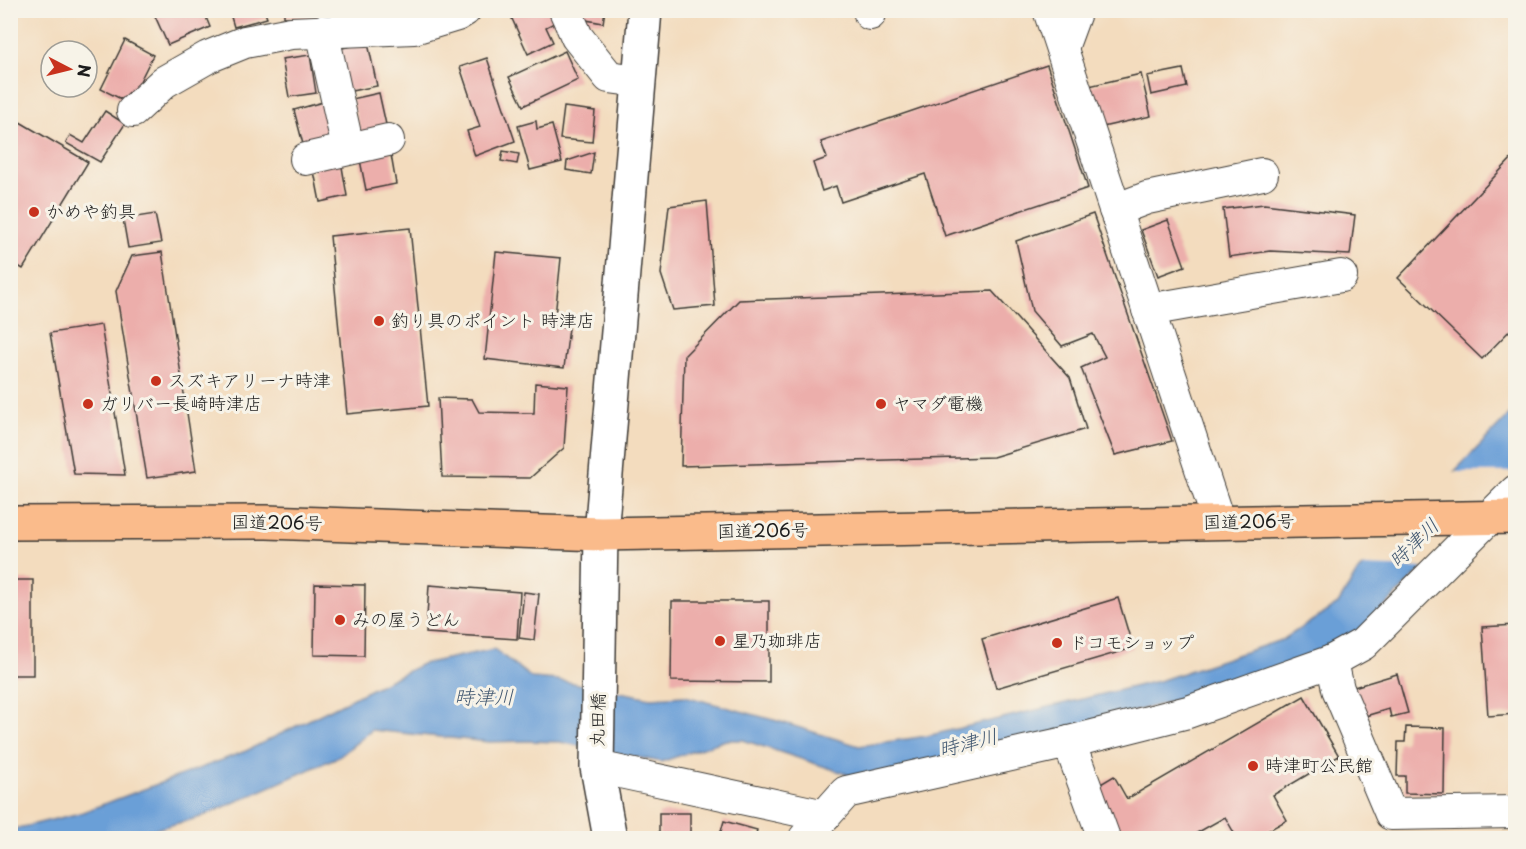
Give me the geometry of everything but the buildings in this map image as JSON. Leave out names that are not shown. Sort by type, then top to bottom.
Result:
[{"type":"highway","name":"国道206号","points":[[10,524],[267,522],[601,534],[1496,518]]},
{"type":"street","points":[[133,111],[164,82],[208,57],[244,42],[291,33],[414,28],[457,15],[465,10]]},
{"type":"street","points":[[565,10],[577,37],[609,77],[639,81]]},
{"type":"street","name":"丸田橋","points":[[610,838],[597,767],[601,534],[645,10]]},
{"type":"street","points":[[1049,10],[1219,523]]},
{"type":"street","points":[[1062,48],[1077,10]]},
{"type":"street","points":[[322,32],[348,148]]},
{"type":"street","points":[[306,159],[388,140]]},
{"type":"street","points":[[1115,210],[1147,198],[1262,174]]},
{"type":"street","points":[[1148,310],[1341,276]]},
{"type":"street","points":[[597,767],[815,827],[846,792],[1069,742],[1188,711],[1332,661],[1363,644],[1496,518],[1515,491]]},
{"type":"street","points":[[1332,661],[1338,689],[1396,826],[1515,812]]},
{"type":"street","points":[[1069,742],[1104,838]]},
{"type":"water","name":"時津川","points":[[1515,409],[1515,474],[1356,636],[1265,677],[845,787],[847,774],[743,740],[726,740],[661,762],[560,742],[489,742],[372,730],[340,756],[201,817],[122,838],[11,838],[10,830],[80,813],[246,751],[422,664],[494,649],[532,678],[557,680],[651,698],[685,696],[859,746],[927,736],[1162,680],[1284,639],[1338,604],[1358,571]]},
{"type":"pier","points":[[1448,472],[1515,472],[1516,478],[1424,568],[1359,566]]},
{"type":"place","name":"かめや釣具","points":[[34,212]]},
{"type":"place","name":"釣り具のポイント 時津店","points":[[379,321]]},
{"type":"place","name":"スズキアリーナ時津","points":[[156,381]]},
{"type":"place","name":"ガリバー長崎時津店","points":[[88,404]]},
{"type":"place","name":"ヤマダ電機","points":[[881,404]]},
{"type":"place","name":"みの屋うどん","points":[[340,620]]},
{"type":"place","name":"星乃珈琲店","points":[[720,641]]},
{"type":"place","name":"ドコモショップ","points":[[1057,643]]},
{"type":"place","name":"時津町公民館","points":[[1253,766]]}]
